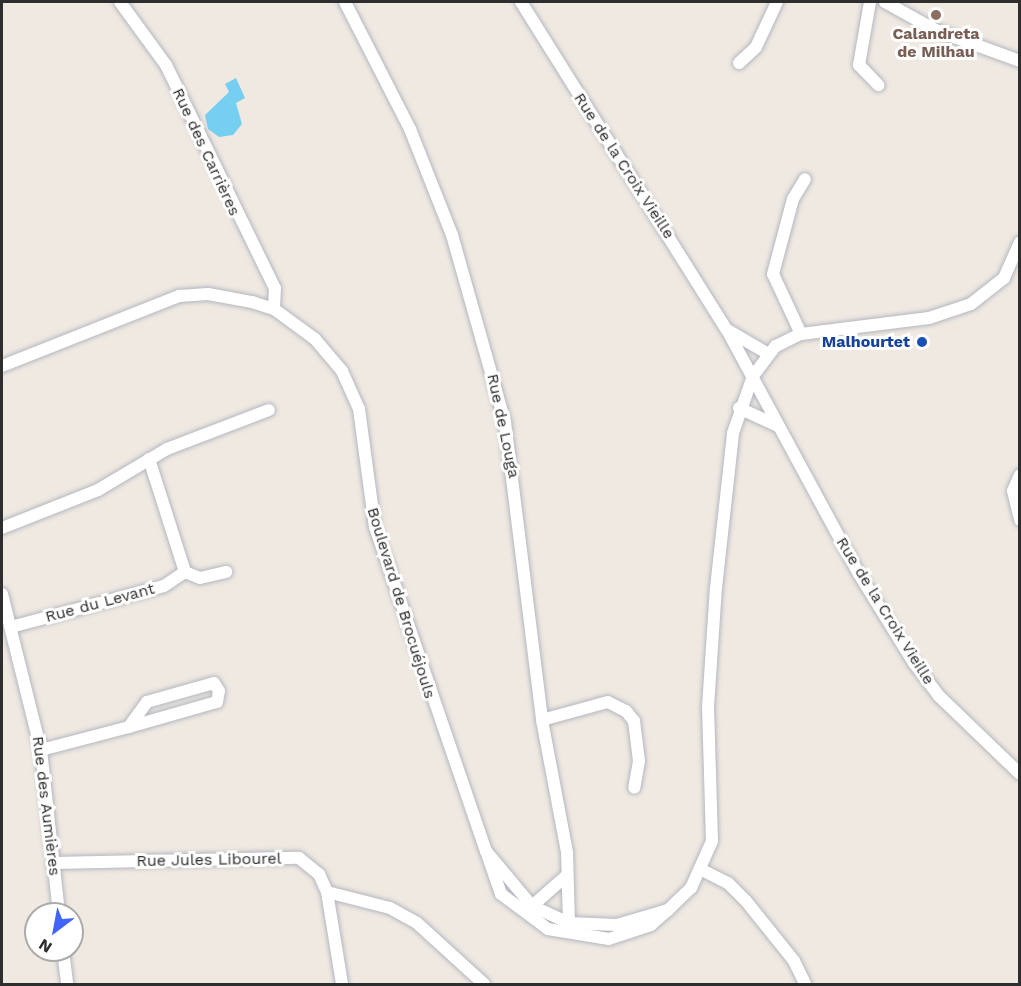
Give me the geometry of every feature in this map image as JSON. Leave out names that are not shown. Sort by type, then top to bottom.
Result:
[{"type":"street","name":"Rue des Carrières","points":[[120,2],[166,65],[275,288],[274,309]]},
{"type":"street","name":"Rue de Louga","points":[[345,2],[410,129],[482,332],[517,490],[542,720],[567,852],[565,877],[569,923]]},
{"type":"street","name":"Rue de la Croix Vieille","points":[[521,2],[727,330],[914,663],[939,696],[1020,774]]},
{"type":"street","points":[[739,63],[756,47],[777,2]]},
{"type":"street","points":[[870,2],[859,65],[878,85]]},
{"type":"street","points":[[885,2],[956,39],[1020,62]]},
{"type":"street","points":[[801,334],[773,274],[793,199],[805,179]]},
{"type":"street","points":[[764,357],[801,334],[954,312],[1004,278],[1020,242]]},
{"type":"street","name":"Boulevard de Brocuéjouls","points":[[2,366],[179,296],[208,294],[274,309],[321,346],[342,372],[359,409],[375,527],[501,894],[548,929],[609,939],[651,925],[668,910],[702,870],[713,815],[709,673],[739,408],[764,357]]},
{"type":"street","name":"Rue de la Croix Vieille","points":[[727,330],[764,357]]},
{"type":"street","points":[[739,408],[779,426]]},
{"type":"street","points":[[2,528],[98,490],[149,459],[269,410]]},
{"type":"street","points":[[149,459],[185,572],[200,578],[226,572]]},
{"type":"street","points":[[1020,475],[1013,491],[1020,520]]},
{"type":"street","name":"Rue du Levant","points":[[11,627],[164,586],[185,572]]},
{"type":"street","name":"Rue des Aumières","points":[[2,594],[41,750],[58,902]]},
{"type":"street","points":[[41,750],[129,727],[217,702],[219,691],[214,683],[147,702],[129,727]]},
{"type":"street","points":[[542,720],[608,702],[626,711],[633,721],[639,761],[634,788]]},
{"type":"street","name":"Boulevard de Brocuéjouls","points":[[486,852],[532,906],[569,923],[616,926],[668,910]]},
{"type":"street","name":"Rue Jules Libourel","points":[[53,863],[299,858],[319,874],[327,892],[342,984]]},
{"type":"street","points":[[702,870],[728,883],[746,901],[794,961],[805,984]]},
{"type":"street","points":[[532,906],[565,877]]},
{"type":"street","points":[[327,892],[390,908],[417,923],[484,984]]},
{"type":"street","points":[[64,962],[67,984]]},
{"type":"water","points":[[236,78],[245,98],[236,103],[242,124],[233,135],[219,137],[208,129],[205,115],[229,92],[225,84]]},
{"type":"place","name":"Calandreta de Milhau","points":[[936,15]]},
{"type":"place","name":"Malhourtet","points":[[922,342]]}]
